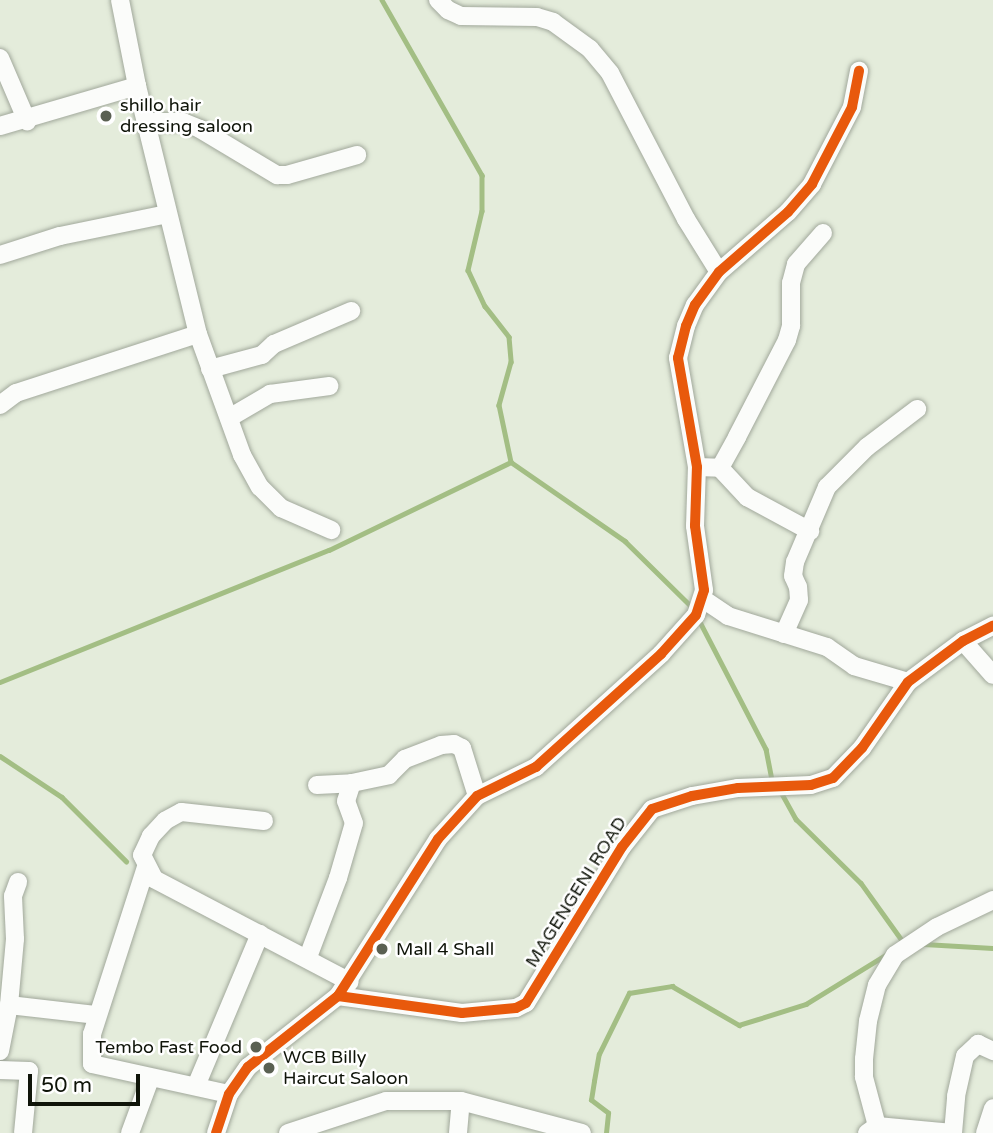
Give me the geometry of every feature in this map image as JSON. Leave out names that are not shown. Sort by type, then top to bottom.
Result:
[{"type":"street","points":[[120,0],[136,86],[198,334],[242,455],[260,487],[281,508],[331,530]]},
{"type":"street","points":[[439,0],[448,10],[461,16],[537,17],[553,22],[590,49],[610,73],[686,219],[719,272]]},
{"type":"street","points":[[0,58],[27,121]]},
{"type":"street","points":[[216,1133],[229,1094],[248,1067],[344,989],[374,935],[438,839],[477,796],[536,767],[661,654],[696,615],[703,599],[695,526],[697,467],[678,358],[686,326],[695,305],[719,272],[788,212],[812,184],[852,107],[859,71]]},
{"type":"street","points":[[0,127],[136,86]]},
{"type":"street","points":[[146,122],[183,122],[191,125],[277,175],[287,175],[356,155]]},
{"type":"street","points":[[0,254],[60,236],[167,214]]},
{"type":"street","points":[[720,468],[787,340],[792,326],[790,293],[796,264],[823,233]]},
{"type":"street","points":[[210,369],[262,355],[274,344],[351,312]]},
{"type":"street","points":[[0,405],[16,393],[198,334]]},
{"type":"street","points":[[229,418],[270,394],[329,386]]},
{"type":"street","points":[[784,634],[799,600],[798,587],[793,576],[795,562],[819,505],[836,476],[867,447],[917,409]]},
{"type":"street","points":[[697,467],[720,468],[747,497],[810,531]]},
{"type":"street","points":[[703,599],[728,616],[827,647],[854,666],[908,682]]},
{"type":"street","name":"MAGENGENI ROAD","points":[[344,989],[462,1013],[503,1010],[526,1003],[622,847],[652,808],[715,792],[773,785],[811,785],[833,778],[876,730],[908,682],[963,641],[993,626]]},
{"type":"street","points":[[963,641],[993,675]]},
{"type":"street","points":[[317,785],[352,783],[388,775],[405,759],[441,745],[454,744],[462,748],[477,796]]},
{"type":"street","points":[[308,957],[338,878],[354,824],[346,801],[352,783]]},
{"type":"street","points":[[264,821],[181,813],[165,821],[151,836],[142,855],[146,867],[154,879],[308,957],[344,989]]},
{"type":"street","points":[[146,867],[97,1015],[90,1046],[92,1064],[150,1079],[229,1094]]},
{"type":"street","points":[[0,1051],[9,1005],[15,939],[13,896],[18,882]]},
{"type":"street","points":[[993,900],[937,927],[895,955],[877,985],[868,1021],[864,1068],[872,1130],[953,1133],[956,1096],[965,1056],[978,1044],[993,1051]]},
{"type":"street","points":[[196,1086],[260,934]]},
{"type":"street","points":[[9,1005],[97,1015]]},
{"type":"street","points":[[0,1070],[29,1071],[23,1133]]},
{"type":"street","points":[[130,1133],[150,1079]]},
{"type":"street","points":[[288,1133],[386,1101],[461,1101],[557,1130],[582,1133]]},
{"type":"street","points":[[458,1133],[461,1101]]},
{"type":"street","points":[[985,1133],[993,1108]]},
{"type":"waterway","points":[[382,0],[482,175],[482,211],[468,270],[485,306],[509,337],[511,362],[499,405],[511,462]]},
{"type":"waterway","points":[[0,682],[329,550],[511,462],[625,541],[692,607]]},
{"type":"waterway","points":[[698,618],[766,749],[773,784]]},
{"type":"waterway","points":[[0,756],[62,797],[126,861]]},
{"type":"waterway","points":[[781,792],[796,819],[861,883],[904,943]]},
{"type":"waterway","points":[[924,944],[993,948]]},
{"type":"waterway","points":[[606,1133],[608,1113],[591,1100],[594,1081],[599,1054],[629,993],[672,986],[739,1025],[806,1004],[887,954]]},
{"type":"cycle path","points":[[216,1133],[229,1094],[248,1067],[338,996],[438,839],[477,796],[536,767],[661,654],[696,615],[704,590],[695,526],[697,467],[678,358],[686,326],[695,305],[719,272],[788,212],[812,184],[852,107],[859,71]]},
{"type":"cycle path","points":[[338,996],[462,1013],[516,1008],[526,1003],[622,847],[652,809],[692,796],[738,788],[811,785],[833,778],[862,748],[908,682],[963,641],[993,626]]},
{"type":"place","name":"shillo hair dressing saloon","points":[[106,116]]},
{"type":"place","name":"Mall 4 Shall","points":[[382,949]]},
{"type":"place","name":"Tembo Fast Food","points":[[256,1047]]},
{"type":"place","name":"WCB Billy Haircut Saloon","points":[[269,1068]]}]
